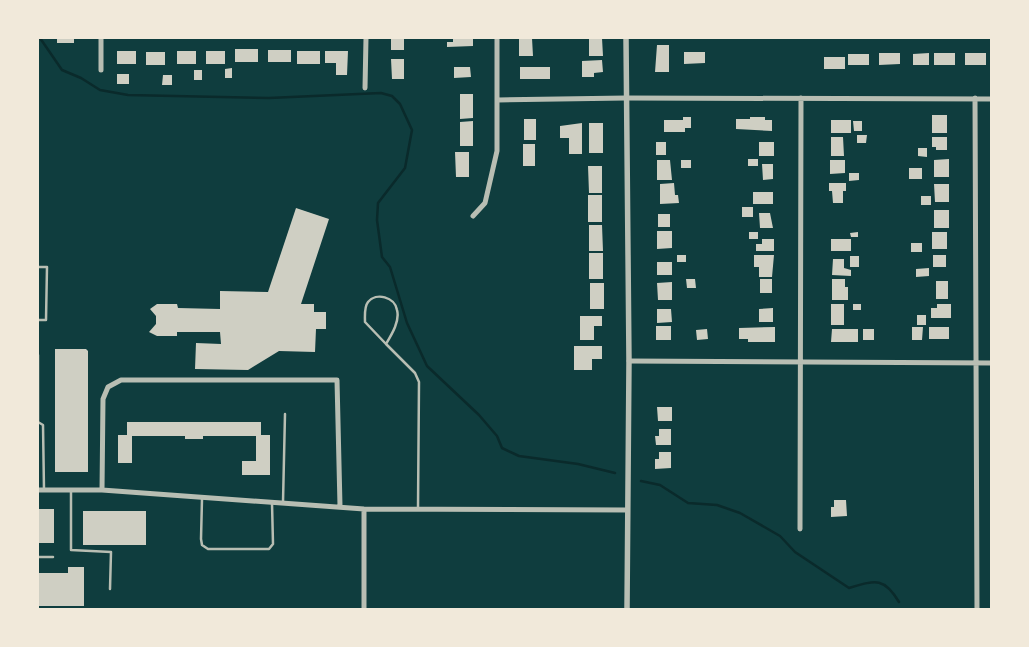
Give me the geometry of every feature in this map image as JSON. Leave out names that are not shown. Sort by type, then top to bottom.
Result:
[{"type":"street","points":[[101,38],[101,70]]},
{"type":"street","points":[[365,88],[366,38]]},
{"type":"street","points":[[473,216],[485,203],[497,151],[497,38]]},
{"type":"street","points":[[626,38],[629,361],[628,610]]},
{"type":"street","points":[[800,529],[802,362],[801,98]]},
{"type":"street","points":[[975,98],[977,610]]},
{"type":"street","points":[[498,100],[992,98]]},
{"type":"street","points":[[629,361],[992,363]]},
{"type":"street","points":[[102,490],[103,399],[108,387],[121,380],[337,380],[340,506]]},
{"type":"street","points":[[38,490],[102,490],[364,509],[627,510]]},
{"type":"street","points":[[364,509],[364,610]]},
{"type":"lane","points":[[38,267],[46,267],[46,320],[38,320]]},
{"type":"lane","points":[[386,344],[394,331],[397,310],[395,304],[388,299],[378,296],[369,301],[366,308],[365,322],[386,344],[415,373],[419,382],[418,509]]},
{"type":"lane","points":[[38,355],[38,422],[43,425],[44,490]]},
{"type":"lane","points":[[283,502],[285,414]]},
{"type":"lane","points":[[71,490],[70,550],[110,552],[110,589]]},
{"type":"lane","points":[[202,497],[201,540],[202,545],[208,549],[271,547],[273,544],[272,501]]},
{"type":"lane","points":[[38,557],[53,557]]},
{"type":"building","points":[[57,38],[74,38],[74,43],[57,43]]},
{"type":"building","points":[[391,38],[404,38],[404,50],[391,50]]},
{"type":"building","points":[[453,38],[473,38],[473,46],[447,47],[447,42],[453,42]]},
{"type":"building","points":[[519,38],[532,38],[533,56],[519,56]]},
{"type":"building","points":[[589,38],[602,38],[603,56],[589,56]]},
{"type":"building","points":[[657,45],[669,45],[669,72],[655,72]]},
{"type":"building","points":[[235,49],[258,49],[258,62],[235,62]]},
{"type":"building","points":[[268,50],[291,50],[291,62],[268,62]]},
{"type":"building","points":[[117,51],[136,51],[136,64],[117,64]]},
{"type":"building","points":[[177,51],[196,51],[196,64],[177,64]]},
{"type":"building","points":[[206,51],[225,51],[225,64],[206,64]]},
{"type":"building","points":[[297,51],[320,51],[320,64],[297,64]]},
{"type":"building","points":[[325,51],[348,51],[347,75],[336,75],[336,63],[325,63]]},
{"type":"building","points":[[146,52],[165,52],[165,65],[146,65]]},
{"type":"building","points":[[684,52],[705,52],[705,63],[684,64]]},
{"type":"building","points":[[879,53],[900,53],[900,64],[879,65]]},
{"type":"building","points":[[929,53],[929,65],[913,65],[913,54]]},
{"type":"building","points":[[934,53],[955,53],[955,65],[934,65]]},
{"type":"building","points":[[965,53],[986,53],[986,65],[965,65]]},
{"type":"building","points":[[848,54],[869,54],[869,65],[848,65]]},
{"type":"building","points":[[824,57],[845,57],[845,69],[824,69]]},
{"type":"building","points":[[391,59],[404,59],[404,79],[392,79]]},
{"type":"building","points":[[602,60],[603,72],[594,73],[594,77],[582,77],[582,61]]},
{"type":"building","points":[[454,67],[470,67],[471,77],[454,78]]},
{"type":"building","points":[[520,67],[550,67],[550,79],[520,79]]},
{"type":"building","points":[[232,68],[232,78],[225,78],[225,69]]},
{"type":"building","points":[[194,70],[202,70],[202,80],[194,80]]},
{"type":"building","points":[[117,74],[129,74],[129,84],[117,84]]},
{"type":"building","points":[[163,75],[172,75],[172,85],[162,85]]},
{"type":"building","points":[[460,94],[473,94],[473,118],[460,119]]},
{"type":"building","points":[[932,115],[947,115],[947,133],[932,133]]},
{"type":"building","points":[[683,117],[691,117],[691,128],[685,128],[685,132],[664,132],[664,120],[683,120]]},
{"type":"building","points":[[750,117],[765,117],[765,120],[772,120],[772,131],[736,129],[736,119],[750,119]]},
{"type":"building","points":[[524,119],[536,119],[536,140],[524,140]]},
{"type":"building","points":[[831,120],[851,120],[851,133],[831,133]]},
{"type":"building","points":[[473,121],[473,146],[460,146],[460,122]]},
{"type":"building","points":[[853,121],[862,121],[862,131],[854,131]]},
{"type":"building","points":[[582,123],[582,154],[569,154],[569,138],[560,138],[560,126]]},
{"type":"building","points":[[589,123],[603,123],[603,153],[589,153]]},
{"type":"building","points":[[857,135],[867,135],[866,143],[857,143]]},
{"type":"building","points":[[831,137],[843,137],[844,156],[831,156]]},
{"type":"building","points":[[932,137],[947,137],[947,150],[936,150],[936,147],[932,147]]},
{"type":"building","points":[[656,142],[666,142],[666,155],[656,155]]},
{"type":"building","points":[[759,142],[774,142],[774,156],[759,156]]},
{"type":"building","points":[[523,144],[535,144],[535,166],[523,166]]},
{"type":"building","points":[[918,148],[927,148],[927,157],[918,156]]},
{"type":"building","points":[[455,152],[469,152],[469,177],[456,177]]},
{"type":"building","points":[[748,159],[758,159],[758,166],[748,166]]},
{"type":"building","points":[[949,159],[949,177],[934,177],[934,160]]},
{"type":"building","points":[[657,160],[670,160],[672,180],[657,180]]},
{"type":"building","points":[[681,160],[691,160],[691,168],[681,168]]},
{"type":"building","points":[[830,160],[845,160],[845,173],[830,174]]},
{"type":"building","points":[[762,164],[773,164],[773,179],[763,180]]},
{"type":"building","points":[[588,166],[602,166],[602,193],[589,193]]},
{"type":"building","points":[[909,168],[922,168],[922,179],[909,179]]},
{"type":"building","points":[[849,173],[859,173],[859,180],[849,181]]},
{"type":"building","points":[[674,183],[675,195],[678,195],[679,203],[660,204],[660,184]]},
{"type":"building","points":[[829,183],[846,183],[846,191],[843,191],[843,203],[833,203],[832,191],[829,191]]},
{"type":"building","points":[[934,184],[949,184],[949,202],[935,202]]},
{"type":"building","points":[[753,192],[773,192],[773,204],[753,204]]},
{"type":"building","points":[[588,195],[602,195],[602,222],[588,222]]},
{"type":"building","points":[[921,196],[931,196],[931,205],[921,205]]},
{"type":"building","points":[[742,207],[753,207],[753,217],[742,217]]},
{"type":"building","points":[[296,208],[329,219],[301,304],[314,304],[314,312],[326,312],[326,329],[316,329],[315,352],[279,351],[248,370],[195,369],[196,343],[221,344],[220,332],[177,332],[177,336],[157,336],[149,332],[156,324],[156,316],[150,309],[157,304],[177,304],[178,308],[220,309],[220,291],[268,292]]},
{"type":"building","points":[[934,210],[949,210],[949,228],[934,228]]},
{"type":"building","points":[[759,213],[770,213],[773,228],[760,228]]},
{"type":"building","points":[[658,214],[670,214],[670,227],[658,227]]},
{"type":"building","points":[[589,225],[602,225],[603,251],[589,251]]},
{"type":"building","points":[[657,231],[672,231],[672,248],[657,249]]},
{"type":"building","points":[[749,232],[758,232],[758,239],[749,239]]},
{"type":"building","points":[[858,232],[858,237],[851,237],[850,233]]},
{"type":"building","points":[[932,232],[947,232],[947,249],[932,249]]},
{"type":"building","points":[[762,239],[774,239],[774,251],[756,251],[756,244],[762,244]]},
{"type":"building","points":[[831,239],[851,239],[851,251],[831,251]]},
{"type":"building","points":[[911,243],[922,243],[922,252],[911,252]]},
{"type":"building","points":[[589,253],[603,253],[603,279],[589,279]]},
{"type":"building","points":[[677,255],[686,255],[686,262],[677,262]]},
{"type":"building","points":[[754,255],[774,255],[772,277],[759,277],[759,267],[754,267]]},
{"type":"building","points":[[933,255],[946,255],[946,267],[933,267]]},
{"type":"building","points":[[850,256],[859,256],[859,267],[850,267]]},
{"type":"building","points":[[833,259],[844,259],[844,268],[851,270],[851,276],[832,275]]},
{"type":"building","points":[[657,262],[672,262],[672,275],[657,275]]},
{"type":"building","points":[[929,268],[929,276],[916,277],[916,269]]},
{"type":"building","points":[[686,279],[695,279],[696,288],[687,288]]},
{"type":"building","points":[[760,279],[772,279],[772,293],[760,293]]},
{"type":"building","points":[[832,279],[845,279],[845,287],[848,287],[848,300],[832,300]]},
{"type":"building","points":[[936,281],[948,281],[948,299],[936,299]]},
{"type":"building","points":[[672,282],[672,300],[658,300],[657,283]]},
{"type":"building","points":[[590,283],[604,283],[604,309],[590,309]]},
{"type":"building","points":[[831,304],[844,304],[844,325],[831,325]]},
{"type":"building","points":[[853,304],[861,304],[861,310],[853,310]]},
{"type":"building","points":[[937,304],[951,304],[951,318],[931,318],[931,308],[937,308]]},
{"type":"building","points":[[773,308],[773,322],[759,322],[759,309]]},
{"type":"building","points":[[657,309],[671,309],[672,322],[657,323]]},
{"type":"building","points":[[917,315],[926,315],[926,325],[917,325]]},
{"type":"building","points":[[580,316],[602,316],[602,326],[594,326],[594,340],[580,340]]},
{"type":"building","points":[[656,326],[671,326],[671,340],[656,340]]},
{"type":"building","points":[[775,327],[775,342],[748,342],[748,339],[739,339],[739,328]]},
{"type":"building","points":[[912,327],[923,327],[922,340],[912,340]]},
{"type":"building","points":[[929,327],[949,327],[949,339],[929,339]]},
{"type":"building","points":[[707,329],[708,339],[697,340],[696,330]]},
{"type":"building","points":[[832,329],[858,329],[858,342],[831,342]]},
{"type":"building","points":[[863,329],[874,329],[874,340],[863,340]]},
{"type":"building","points":[[574,346],[602,346],[602,359],[592,359],[592,370],[574,370]]},
{"type":"building","points":[[55,349],[86,349],[88,351],[88,472],[55,472]]},
{"type":"building","points":[[657,407],[672,407],[672,421],[658,421]]},
{"type":"building","points":[[127,422],[261,422],[261,435],[270,435],[270,475],[242,475],[242,461],[256,461],[256,436],[203,436],[203,439],[185,439],[185,436],[132,436],[132,463],[118,463],[118,435],[127,435]]},
{"type":"building","points":[[659,429],[671,429],[671,445],[656,445],[655,436],[659,436]]},
{"type":"building","points":[[659,452],[671,452],[671,468],[655,469],[655,459],[659,459]]},
{"type":"building","points":[[834,500],[846,500],[847,516],[831,517],[831,507],[834,507]]},
{"type":"building","points":[[38,509],[54,509],[54,543],[38,543]]},
{"type":"building","points":[[83,511],[146,511],[146,545],[83,545]]},
{"type":"building","points":[[68,567],[84,567],[84,606],[38,606],[38,573],[68,573]]},
{"type":"waterway","points":[[40,38],[62,70],[81,78],[100,90],[128,95],[269,98],[381,93],[392,96],[400,104],[412,130],[405,168],[378,203],[377,220],[382,257],[390,267],[407,323],[427,366],[479,415],[497,436],[502,448],[519,456],[578,464],[615,473]]},
{"type":"waterway","points":[[641,481],[660,485],[688,503],[717,505],[740,513],[780,536],[795,552],[849,588],[873,582],[884,584],[899,602]]}]
